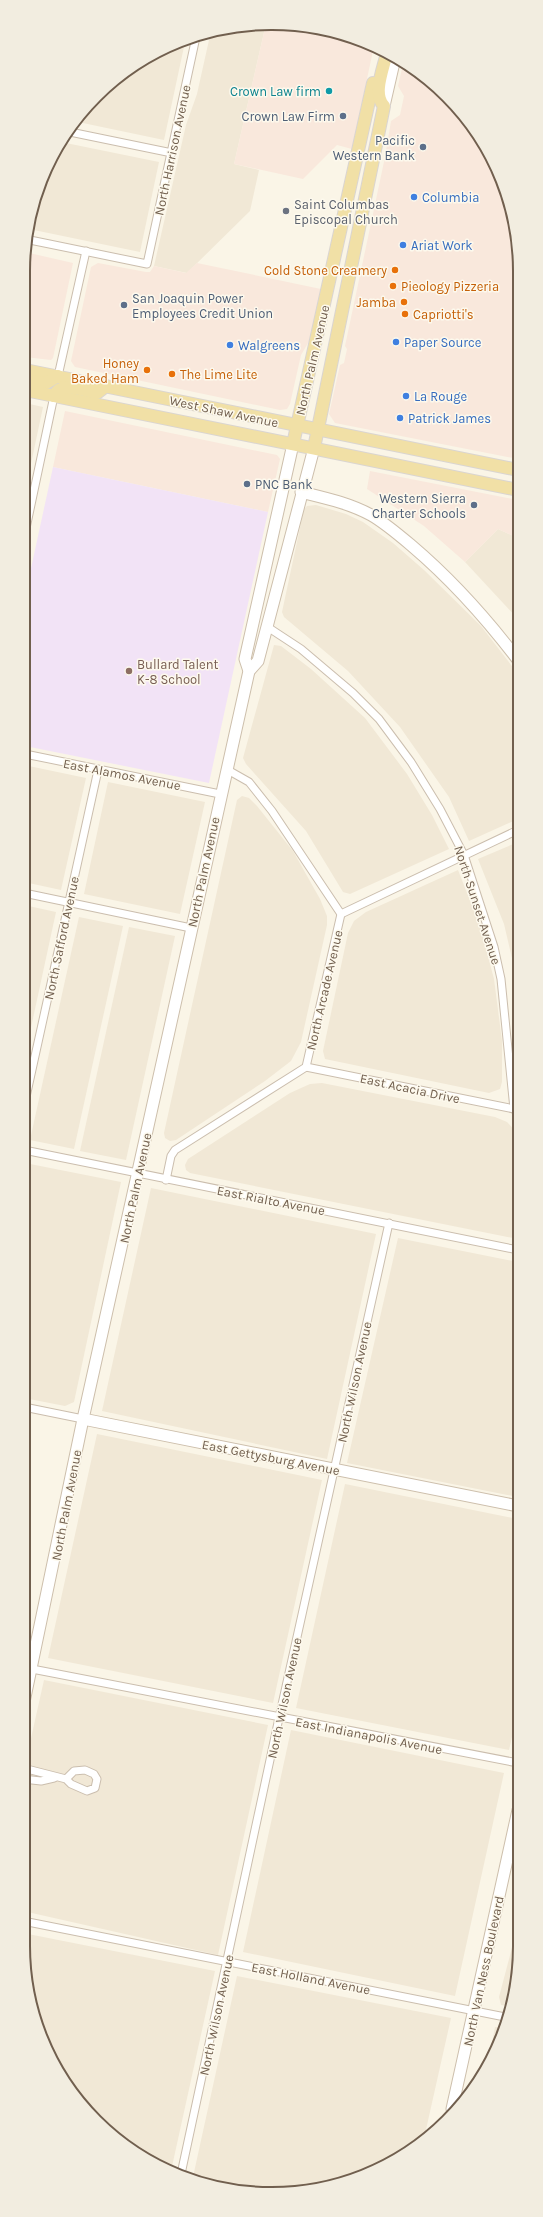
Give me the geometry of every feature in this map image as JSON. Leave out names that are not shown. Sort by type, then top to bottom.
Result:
[{"type":"main road","name":"North Palm Avenue","points":[[249,670],[245,659],[379,56]]},
{"type":"main road","points":[[384,106],[381,103],[378,93],[386,59]]},
{"type":"main road","name":"North Palm Avenue","points":[[30,1677],[83,1419],[139,1174],[220,794],[249,670],[258,661],[301,492],[314,448],[394,63]]},
{"type":"main road","name":"West Shaw Avenue","points":[[30,371],[513,469]]},
{"type":"main road","points":[[30,381],[46,383],[58,376]]},
{"type":"main road","points":[[54,396],[56,391],[64,387],[97,394],[106,386]]},
{"type":"main road","name":"West Shaw Avenue","points":[[30,391],[513,488]]},
{"type":"main road","points":[[301,492],[349,505],[371,515],[396,533],[433,565],[463,594],[491,624],[513,653]]},
{"type":"main road","name":"East Gettysburg Avenue","points":[[83,1419],[513,1505]]},
{"type":"main road","name":"North Van Ness Boulevard","points":[[453,2105],[513,1833]]},
{"type":"street","name":"North Harrison Avenue","points":[[86,251],[147,264],[195,43]]},
{"type":"street","points":[[74,133],[172,153]]},
{"type":"street","points":[[32,240],[86,251],[58,376]]},
{"type":"street","points":[[30,509],[54,396]]},
{"type":"street","name":"North Sunset Avenue","points":[[266,626],[301,649],[353,694],[379,719],[411,762],[440,809],[464,855],[494,947],[502,979],[513,1084]]},
{"type":"street","name":"East Alamos Avenue","points":[[30,755],[220,794]]},
{"type":"street","name":"North Arcade Avenue","points":[[166,1180],[171,1156],[175,1150],[306,1067],[341,914],[263,799],[249,782],[226,769]]},
{"type":"street","name":"North Safford Avenue","points":[[30,1079],[98,770]]},
{"type":"street","points":[[341,914],[513,832]]},
{"type":"street","points":[[30,894],[191,928]]},
{"type":"street","name":"East Acacia Drive","points":[[306,1067],[513,1111]]},
{"type":"street","name":"East Rialto Avenue","points":[[30,1151],[166,1180],[389,1223],[513,1249]]},
{"type":"street","name":"North Wilson Avenue","points":[[182,2170],[279,1718],[389,1223]]},
{"type":"street","name":"East Gettysburg Avenue","points":[[30,1408],[83,1419]]},
{"type":"street","name":"East Indianapolis Avenue","points":[[32,1669],[279,1718],[513,1761]]},
{"type":"street","points":[[30,1770],[56,1778]]},
{"type":"street","points":[[30,1780],[41,1781],[66,1778]]},
{"type":"street","name":"East Holland Avenue","points":[[30,1922],[502,2017]]},
{"type":"shaded area","points":[[264,30],[234,164],[259,170],[250,211],[187,273],[154,266],[186,125],[197,94],[209,38],[240,32]]},
{"type":"shaded area","points":[[264,30],[303,32],[334,38],[373,52],[352,149],[337,145],[303,179],[234,164]]},
{"type":"shaded area","points":[[184,46],[164,140],[81,123],[112,90],[124,80],[151,62]]},
{"type":"shaded area","points":[[402,68],[431,90],[453,112],[481,151],[495,179],[505,209],[511,240],[513,272],[513,458],[335,423],[329,414],[340,365],[344,363],[347,349],[345,346],[385,157],[391,121],[400,115],[404,96],[398,86]]},
{"type":"shaded area","points":[[67,143],[159,162],[140,252],[34,230],[38,209],[48,179]]},
{"type":"shaded area","points":[[31,253],[73,263],[53,358],[51,360],[30,358]]},
{"type":"shaded area","points":[[98,263],[146,272],[150,272],[154,266],[186,273],[197,263],[321,289],[311,338],[301,355],[290,404],[287,409],[280,410],[75,367],[71,361],[91,267]]},
{"type":"shaded area","points":[[30,404],[43,407],[30,468]]},
{"type":"shaded area","points":[[65,411],[277,455],[280,459],[268,512],[53,467]]},
{"type":"shaded area","name":"Bullard Talent K-8 School","points":[[53,467],[268,512],[209,783],[30,747],[30,573]]},
{"type":"shaded area","points":[[370,471],[513,499],[513,536],[498,529],[465,562],[424,526],[367,489]]},
{"type":"shaded area","points":[[316,505],[346,514],[363,522],[393,543],[424,570],[481,626],[513,668],[513,821],[469,841],[449,797],[400,727],[348,671],[284,617],[282,612],[304,509],[307,506]]},
{"type":"shaded area","points":[[498,529],[513,536],[513,614],[465,562]]},
{"type":"shaded area","points":[[274,645],[281,646],[311,669],[365,718],[407,774],[432,815],[449,849],[350,894],[343,892],[306,831],[246,764],[243,758]]},
{"type":"shaded area","points":[[30,766],[86,778],[61,890],[30,883]]},
{"type":"shaded area","points":[[108,782],[205,802],[180,914],[84,894]]},
{"type":"shaded area","points":[[242,796],[249,798],[257,806],[293,851],[320,899],[327,916],[327,925],[301,1042],[291,1061],[265,1081],[176,1140],[170,1141],[165,1138],[164,1133],[237,800]]},
{"type":"shaded area","points":[[513,844],[513,963],[504,924],[478,859]]},
{"type":"shaded area","points":[[458,870],[480,926],[494,979],[502,1041],[502,1082],[500,1089],[489,1093],[325,1059],[323,1051],[348,933],[354,921],[366,912]]},
{"type":"shaded area","points":[[30,906],[56,912],[30,1032]]},
{"type":"shaded area","points":[[79,917],[123,926],[74,1149],[30,1140]]},
{"type":"shaded area","points":[[129,927],[175,936],[126,1160],[80,1151]]},
{"type":"shaded area","points":[[322,1083],[495,1117],[507,1122],[513,1129],[513,1238],[190,1173],[186,1170],[185,1165],[188,1159],[290,1093],[310,1084]]},
{"type":"shaded area","points":[[30,1164],[121,1182],[74,1402],[65,1406],[30,1399]]},
{"type":"shaded area","points":[[151,1188],[376,1234],[327,1459],[102,1411]]},
{"type":"shaded area","points":[[398,1238],[513,1261],[513,1496],[347,1463]]},
{"type":"shaded area","points":[[97,1434],[322,1480],[273,1703],[48,1658]]},
{"type":"shaded area","points":[[345,1484],[513,1518],[513,1733],[509,1750],[296,1708]]},
{"type":"shaded area","points":[[44,1680],[268,1725],[218,1955],[30,1913],[30,1743]]},
{"type":"shaded area","points":[[291,1730],[504,1773],[455,1996],[243,1952]]},
{"type":"shaded area","points":[[30,1934],[215,1971],[172,2166],[151,2155],[112,2127],[80,2093],[62,2066],[48,2038],[38,2008],[32,1977]]},
{"type":"shaded area","points":[[513,1944],[511,1977],[505,2006],[501,2005],[499,1997]]},
{"type":"shaded area","points":[[237,1976],[451,2018],[426,2132],[392,2155],[364,2169],[334,2179],[303,2185],[272,2187],[240,2185],[209,2179],[194,2174]]},
{"type":"shaded area","points":[[495,2027],[498,2028],[495,2038],[492,2045]]},
{"type":"place","name":"Crown Law firm","points":[[329,91]]},
{"type":"place","name":"Crown Law Firm","points":[[343,116]]},
{"type":"place","name":"Pacific Western Bank","points":[[423,147]]},
{"type":"place","name":"Columbia","points":[[414,197]]},
{"type":"place","name":"Saint Columbas Episcopal Church","points":[[286,211]]},
{"type":"place","name":"Ariat Work","points":[[403,245]]},
{"type":"place","name":"Cold Stone Creamery","points":[[395,270]]},
{"type":"place","name":"Pieology Pizzeria","points":[[393,286]]},
{"type":"place","name":"Jamba","points":[[404,302]]},
{"type":"place","name":"San Joaquin Power Employees Credit Union","points":[[124,305]]},
{"type":"place","name":"Capriotti's","points":[[405,314]]},
{"type":"place","name":"Paper Source","points":[[396,342]]},
{"type":"place","name":"Walgreens","points":[[230,345]]},
{"type":"place","name":"Honey Baked Ham","points":[[147,370]]},
{"type":"place","name":"The Lime Lite","points":[[172,374]]},
{"type":"place","name":"La Rouge","points":[[406,396]]},
{"type":"place","name":"Patrick James","points":[[400,418]]},
{"type":"place","name":"PNC Bank","points":[[247,484]]},
{"type":"place","name":"Western Sierra Charter Schools","points":[[474,505]]},
{"type":"place","name":"Bullard Talent K-8 School","points":[[129,671]]}]
